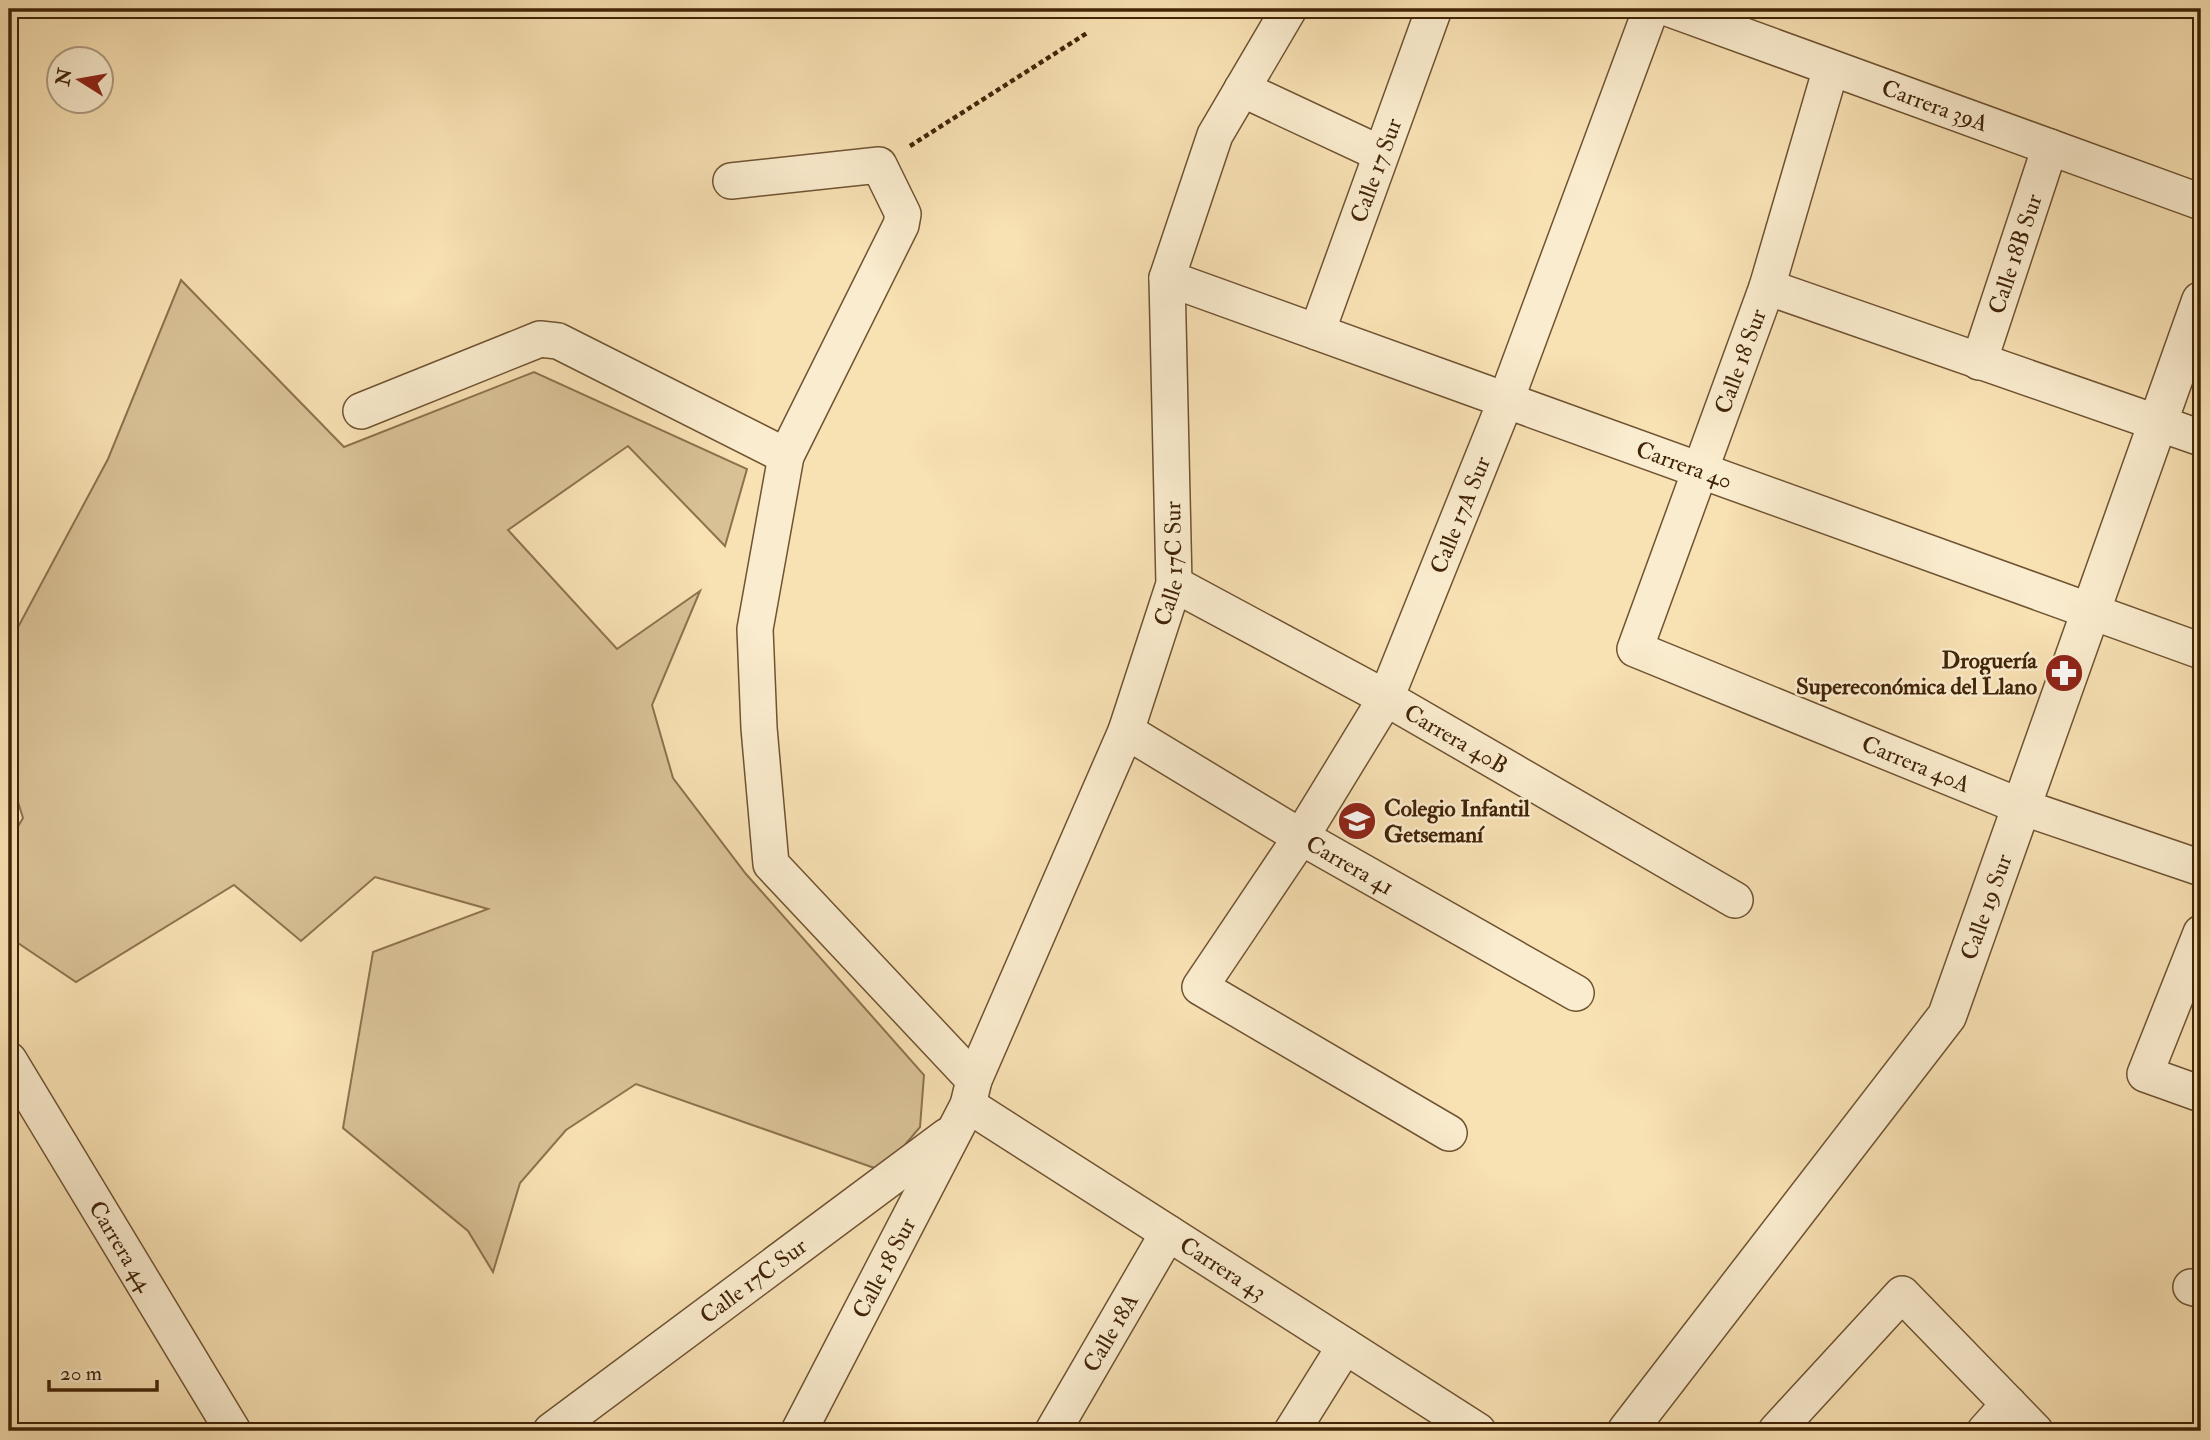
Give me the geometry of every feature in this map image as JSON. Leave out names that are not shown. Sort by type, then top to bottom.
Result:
[{"type":"street","name":"Calle 17C Sur","points":[[551,1431],[965,1105],[1126,731],[1174,583],[1167,278],[1215,135],[1289,9]]},
{"type":"street","name":"Calle 17 Sur","points":[[1317,332],[1379,153],[1434,9]]},
{"type":"street","name":"Calle 17A Sur","points":[[1449,1133],[1200,987],[1301,837],[1386,698],[1506,400],[1651,9]]},
{"type":"street","name":"Carrera 39A","points":[[1670,9],[2201,202]]},
{"type":"street","name":"Calle 18 Sur","points":[[1635,649],[1767,287],[1831,68]]},
{"type":"street","points":[[1242,89],[1379,153]]},
{"type":"street","name":"Calle 18B Sur","points":[[1979,362],[2050,147]]},
{"type":"street","points":[[731,181],[879,165]]},
{"type":"street","name":"Carrera 43","points":[[879,165],[903,214],[901,225],[786,456],[755,629],[771,864],[965,1105],[1478,1431]]},
{"type":"street","name":"Carrera 40","points":[[1167,278],[2201,651]]},
{"type":"street","points":[[1767,287],[2201,438]]},
{"type":"street","name":"Calle 19 Sur","points":[[1627,1431],[1947,1016],[2201,301]]},
{"type":"street","points":[[361,411],[540,338],[558,341],[786,456]]},
{"type":"street","name":"Carrera 40B","points":[[1174,583],[1386,698],[1735,900]]},
{"type":"street","name":"Carrera 40A","points":[[1635,649],[2022,807],[2201,868]]},
{"type":"street","name":"Carrera 41","points":[[1126,731],[1301,837],[1576,993]]},
{"type":"street","points":[[2201,933],[2145,1074],[2201,1094]]},
{"type":"street","name":"Carrera 44","points":[[9,1060],[233,1431]]},
{"type":"street","name":"Calle 18 Sur","points":[[799,1431],[965,1105]]},
{"type":"street","name":"Calle 18A","points":[[1053,1431],[1168,1233]]},
{"type":"street","points":[[1776,1431],[1902,1294],[2035,1431]]},
{"type":"street","points":[[1292,1431],[1345,1346]]},
{"type":"street","points":[[1985,1431],[2009,1404]]},
{"type":"path","points":[[879,165],[1087,33]]},
{"type":"shaded area","points":[[181,280],[344,447],[534,372],[747,469],[725,546],[628,446],[508,530],[617,649],[700,591],[652,705],[673,778],[746,874],[924,1075],[920,1127],[883,1171],[636,1084],[566,1130],[520,1183],[493,1272],[468,1231],[343,1128],[373,952],[488,909],[375,877],[301,941],[234,885],[76,982],[9,937],[9,841],[23,818],[9,773],[9,644],[108,459]]},
{"type":"place","name":"Droguería Supereconómica del Llano","points":[[2064,673]]},
{"type":"place","name":"Colegio Infantil Getsemaní","points":[[1357,821]]}]
